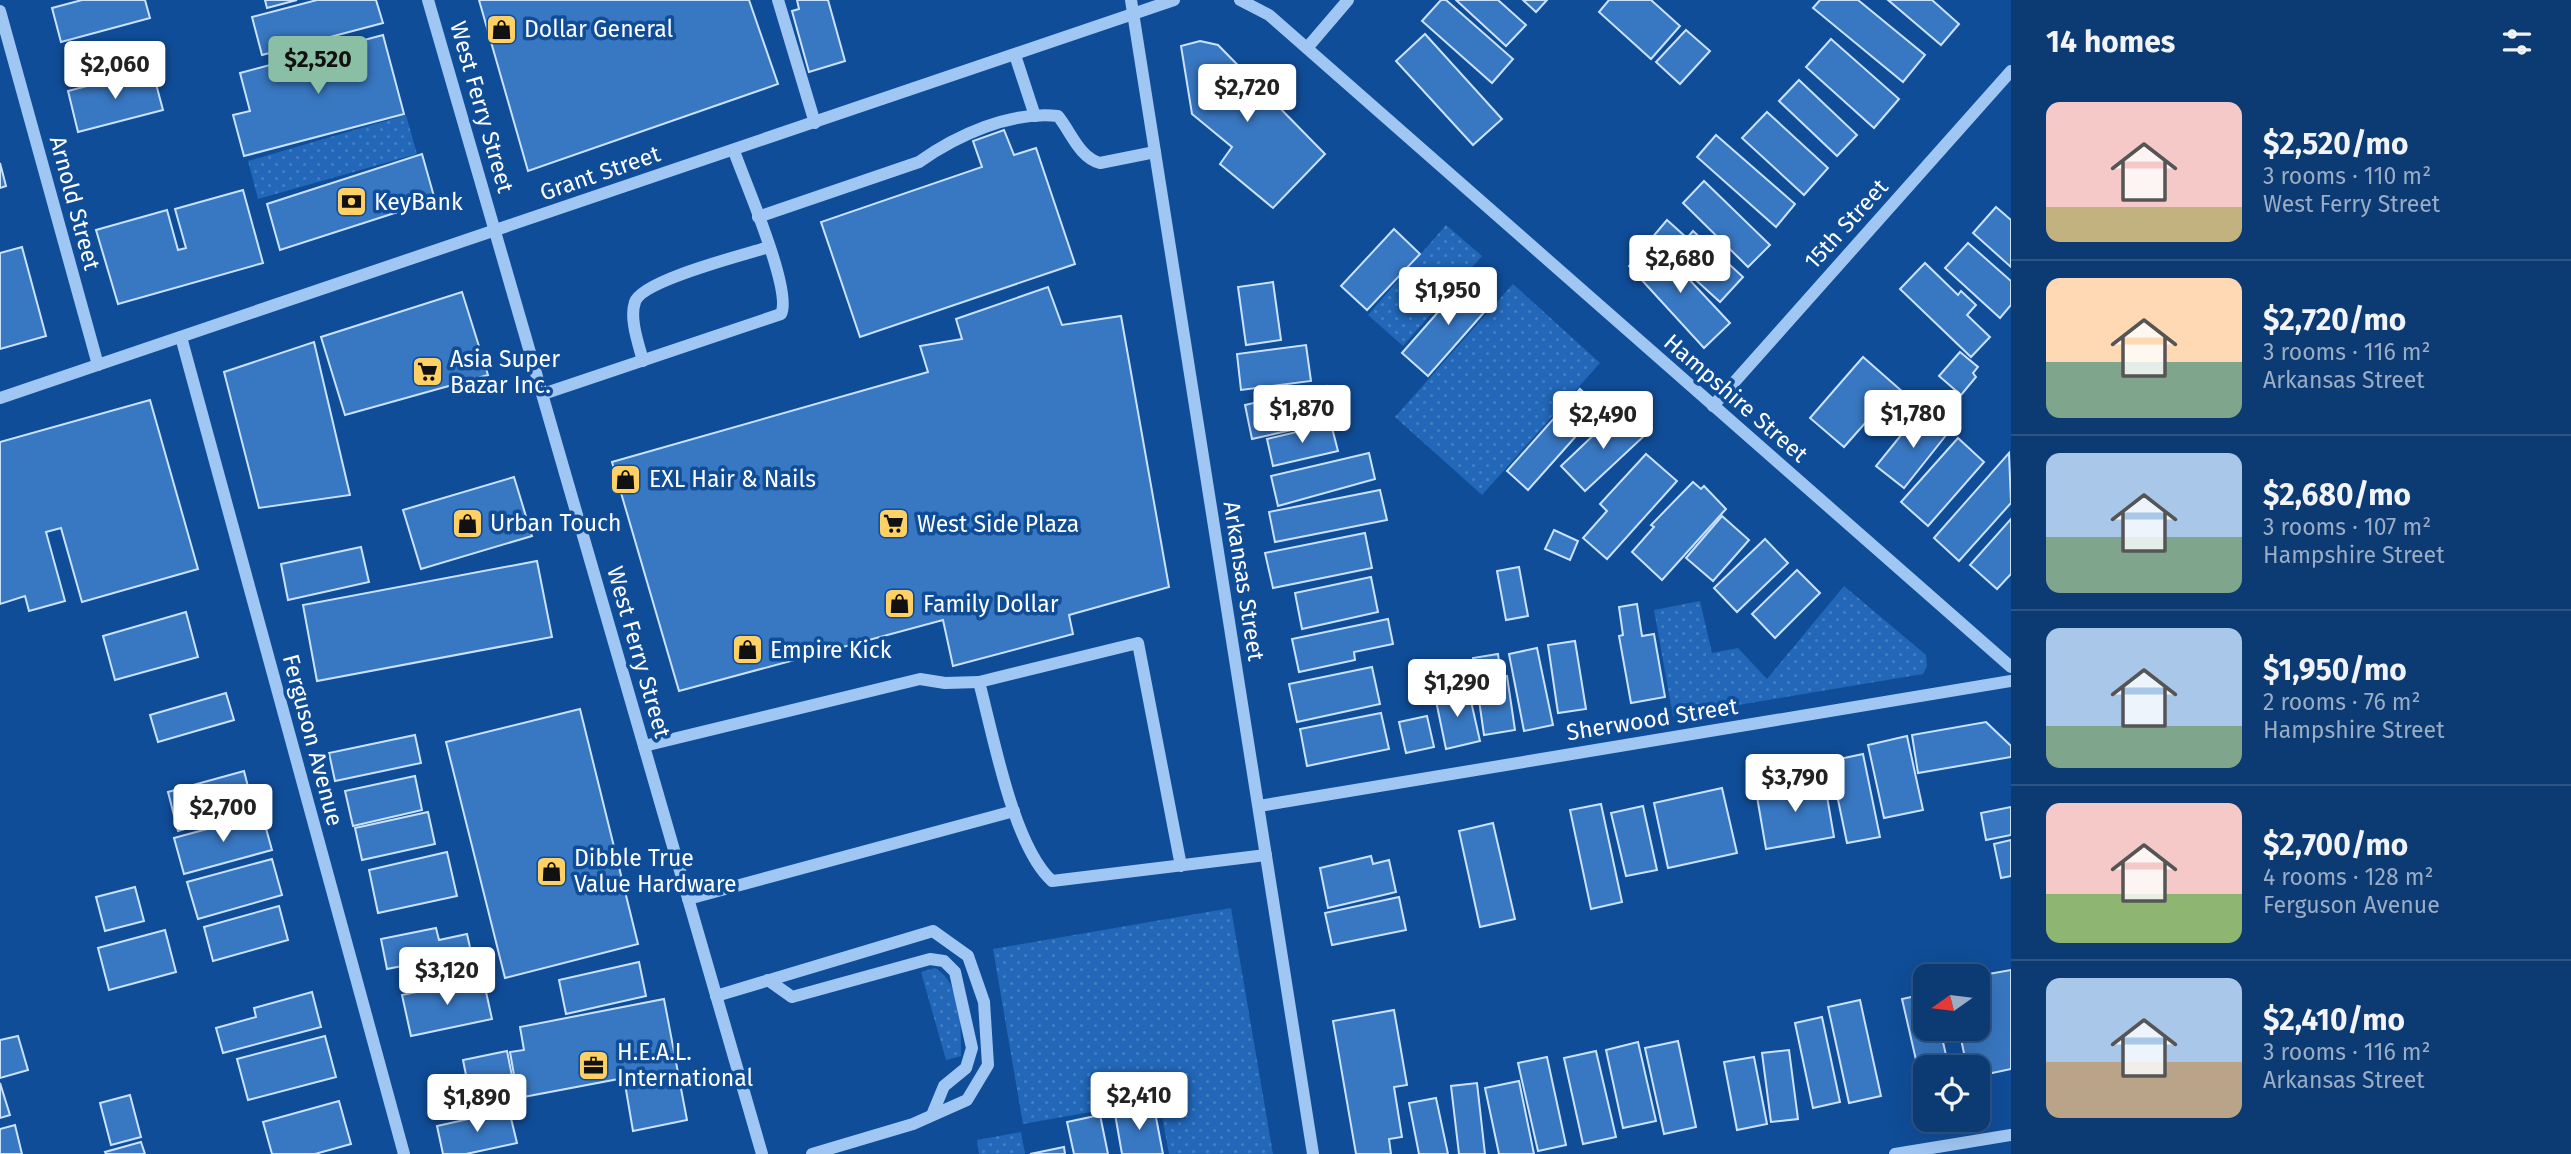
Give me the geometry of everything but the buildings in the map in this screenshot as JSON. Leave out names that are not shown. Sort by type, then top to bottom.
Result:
[{"type":"street","name":"West Ferry Street","points":[[429,0],[762,1154]]},
{"type":"street","points":[[778,0],[815,123]]},
{"type":"street","points":[[1131,0],[1134,15],[1174,0]]},
{"type":"street","name":"Hampshire Street","points":[[1240,0],[1269,15],[2011,667]]},
{"type":"street","points":[[1307,48],[1348,0]]},
{"type":"street","name":"Arnold Street","points":[[0,12],[98,365]]},
{"type":"street","name":"Grant Street","points":[[0,398],[1134,15]]},
{"type":"street","name":"Arkansas Street","points":[[1134,15],[1313,1154]]},
{"type":"street","points":[[1015,55],[1035,116]]},
{"type":"street","name":"15th Street","points":[[1713,405],[2011,71]]},
{"type":"street","points":[[758,218],[919,162],[942,146],[982,128],[1035,116],[1058,116],[1079,149],[1091,160],[1100,163],[1155,152]]},
{"type":"street","points":[[542,394],[781,314],[785,307],[782,284],[734,150]]},
{"type":"street","points":[[643,361],[634,320],[634,303],[639,296],[658,283],[769,247]]},
{"type":"street","name":"Ferguson Avenue","points":[[181,337],[404,1154]]},
{"type":"street","points":[[644,746],[920,679],[945,683],[978,682],[1139,643],[1181,866]]},
{"type":"street","name":"Sherwood Street","points":[[1259,806],[2011,681]]},
{"type":"street","points":[[978,682],[1014,811],[1039,869],[1052,881],[1266,855]]},
{"type":"street","points":[[688,900],[1014,811]]},
{"type":"street","points":[[716,996],[933,931],[968,956],[984,1002],[988,1065],[967,1100],[932,1115],[812,1154]]},
{"type":"street","points":[[768,980],[792,997],[930,959],[944,961],[955,972],[972,1048],[966,1068],[944,1086],[932,1115]]},
{"type":"street","points":[[1895,1154],[2011,1135]]},
{"type":"shaded area","points":[[406,115],[417,154],[258,199],[248,161]]},
{"type":"shaded area","points":[[1446,225],[1482,256],[1403,346],[1368,315]]},
{"type":"shaded area","points":[[1513,284],[1600,363],[1482,495],[1395,417]]},
{"type":"shaded area","points":[[1844,586],[1926,655],[1927,666],[1923,674],[1673,716],[1654,610],[1700,601],[1712,653],[1738,648],[1767,679]]},
{"type":"shaded area","points":[[1231,908],[1273,1154],[1169,1154],[1159,1100],[1023,1124],[993,949]]},
{"type":"shaded area","points":[[935,968],[950,984],[960,1020],[961,1056],[946,1060],[921,972]]},
{"type":"shaded area","points":[[1021,1132],[1025,1154],[979,1154],[977,1140]]},
{"type":"place","name":"Dollar General","points":[[501,29]]},
{"type":"place","name":"KeyBank","points":[[351,202]]},
{"type":"place","name":"Asia Super Bazar Inc.","points":[[427,372]]},
{"type":"place","name":"EXL Hair & Nails","points":[[626,479]]},
{"type":"place","name":"Urban Touch","points":[[467,523]]},
{"type":"place","name":"West Side Plaza","points":[[894,524]]},
{"type":"place","name":"Family Dollar","points":[[900,604]]},
{"type":"place","name":"Empire Kick","points":[[747,650]]},
{"type":"place","name":"Dibble True Value Hardware","points":[[551,871]]},
{"type":"place","name":"H.E.A.L. International","points":[[594,1065]]}]
